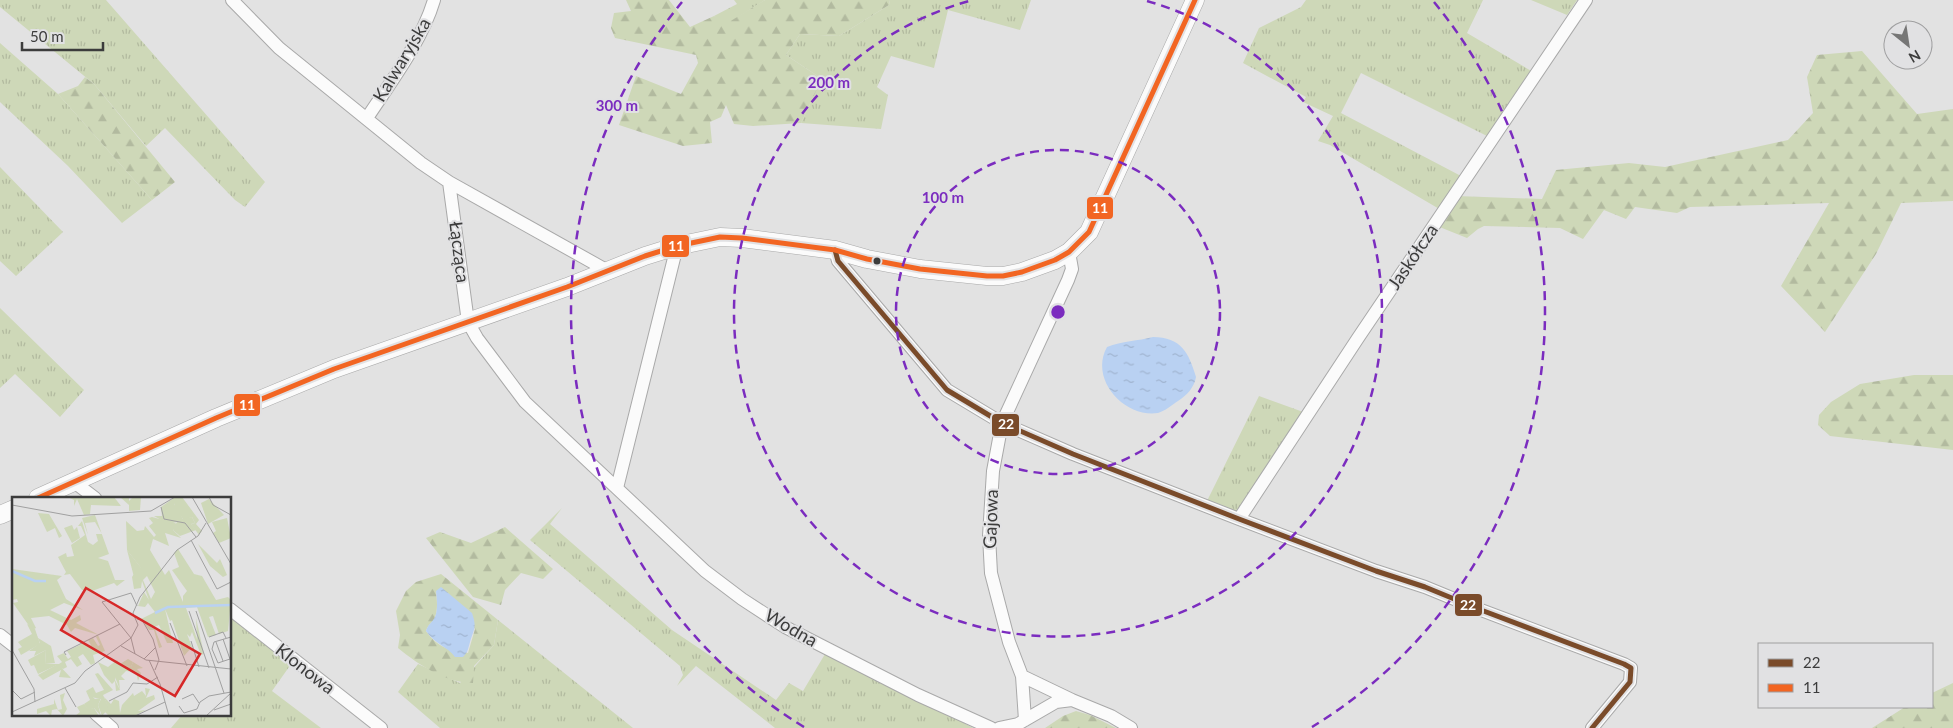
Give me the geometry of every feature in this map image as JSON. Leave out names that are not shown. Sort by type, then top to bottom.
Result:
[{"type":"street","points":[[232,0],[279,48],[421,163],[450,182],[608,271]]},
{"type":"street","name":"Kalwaryjska","points":[[367,118],[406,60],[431,11],[434,0]]},
{"type":"street","points":[[40,497],[254,401],[334,369],[677,246],[720,237],[742,238],[836,250],[867,259],[903,266],[987,276],[1003,276],[1022,272],[1055,260],[1069,252],[1089,232],[1194,0]]},
{"type":"street","name":"Jaskółcza","points":[[1241,517],[1358,338],[1586,0]]},
{"type":"street","name":"Łącząca","points":[[450,182],[468,322]]},
{"type":"street","points":[[617,488],[677,246]]},
{"type":"street","points":[[836,250],[838,261],[947,390],[1002,423],[1073,454],[1241,517],[1376,571],[1425,587],[1631,668],[1630,682],[1592,728]]},
{"type":"street","name":"Gajowa","points":[[1022,676],[1009,642],[991,573],[989,536],[993,471],[1002,423],[1072,269],[1069,252]]},
{"type":"street","name":"Wodna","points":[[468,322],[477,338],[525,402],[705,571],[785,628],[918,695],[991,728]]},
{"type":"street","points":[[74,482],[94,497]]},
{"type":"street","points":[[0,515],[12,510]]},
{"type":"street","name":"Klonowa","points":[[231,610],[381,728]]},
{"type":"street","points":[[0,635],[12,644]]},
{"type":"street","points":[[1025,720],[1022,676],[1111,716],[1131,728]]},
{"type":"street","points":[[999,728],[1018,724],[1056,702],[1072,700]]},
{"type":"street","points":[[98,716],[112,728]]},
{"type":"green space","points":[[0,0],[106,0],[265,182],[245,207],[235,200],[165,128],[146,146],[94,84],[0,7]]},
{"type":"green space","points":[[626,0],[669,0],[690,27],[714,16],[729,22],[765,0],[890,0],[889,5],[839,36],[800,34],[786,55],[822,79],[801,123],[753,126],[734,124],[726,105],[721,117],[710,122],[712,143],[683,146],[619,125],[636,76],[681,94],[698,63],[696,55],[615,38],[611,28],[614,13],[631,11]]},
{"type":"green space","points":[[734,0],[765,0],[727,24],[714,16],[737,4]]},
{"type":"green space","points":[[890,0],[1031,0],[1020,30],[948,10],[934,68],[891,56],[877,87],[888,95],[881,129],[801,123],[822,79],[786,55],[800,34],[839,36],[889,5]]},
{"type":"green space","points":[[1306,0],[1483,0],[1467,33],[1533,72],[1487,136],[1361,73],[1341,113],[1461,176],[1441,210],[1330,145],[1318,141],[1333,116],[1303,102],[1306,97],[1243,63],[1259,28],[1301,7]]},
{"type":"green space","points":[[1531,0],[1577,0],[1567,15]]},
{"type":"green space","points":[[0,43],[58,94],[152,200],[122,223],[68,166],[0,102]]},
{"type":"green space","points":[[1862,51],[1917,114],[1953,109],[1953,201],[1901,203],[1876,254],[1825,332],[1781,286],[1829,203],[1690,207],[1677,213],[1635,207],[1626,219],[1604,210],[1583,239],[1560,228],[1484,226],[1467,238],[1437,226],[1456,196],[1542,199],[1556,170],[1629,163],[1665,167],[1788,140],[1813,113],[1807,77],[1817,55]]},
{"type":"green space","points":[[85,77],[94,84],[175,182],[152,200],[58,94],[78,86]]},
{"type":"green space","points":[[0,167],[63,232],[16,276],[0,261]]},
{"type":"green space","points":[[0,308],[84,390],[60,417],[15,374],[0,388]]},
{"type":"green space","points":[[1914,375],[1953,375],[1953,450],[1830,436],[1818,425],[1819,415],[1831,402],[1860,384]]},
{"type":"green space","points":[[1259,396],[1306,413],[1238,514],[1206,503]]},
{"type":"green space","points":[[562,508],[550,524],[672,630],[776,700],[789,683],[803,691],[828,649],[973,728],[775,728],[696,666],[677,686],[683,675],[680,666],[530,540]]},
{"type":"green space","points":[[505,527],[553,569],[543,579],[521,573],[505,590],[501,605],[473,597],[426,538],[440,532],[471,543]]},
{"type":"green space","points":[[441,574],[498,620],[494,645],[474,666],[473,683],[453,680],[433,672],[398,648],[400,635],[396,611],[406,591],[416,582]],"holes":[[[436,591],[456,600],[468,615],[475,629],[468,653],[444,647],[426,631],[436,614]]]},
{"type":"green space","points":[[231,609],[294,660],[272,691],[321,728],[171,728],[181,716],[231,716]]},
{"type":"green space","points":[[498,620],[633,728],[440,728],[398,692],[418,664],[460,683],[494,645]]},
{"type":"green space","points":[[1953,683],[1953,728],[1872,728],[1903,708],[1933,708],[1933,693]]},
{"type":"green space","points":[[1076,711],[1090,715],[1116,728],[1045,728],[1063,716]]},
{"type":"water","points":[[1153,337],[1177,343],[1187,354],[1196,377],[1192,388],[1181,399],[1161,412],[1145,413],[1122,403],[1113,394],[1106,383],[1103,372],[1103,359],[1107,347],[1118,343]]},
{"type":"water","points":[[441,587],[472,613],[474,618],[474,631],[468,650],[463,657],[455,657],[426,631],[435,617],[437,608],[436,591]]},
{"type":"transit line","name":"11","points":[[40,497],[216,418],[334,369],[677,246],[720,237],[742,238],[835,250],[867,259],[920,269],[987,276],[1003,276],[1022,272],[1055,260],[1069,252],[1089,232],[1195,0]]},
{"type":"transit line","name":"22","points":[[835,250],[838,261],[947,390],[1002,423],[1073,454],[1239,519],[1376,571],[1425,587],[1631,668],[1630,682],[1592,728]]}]
